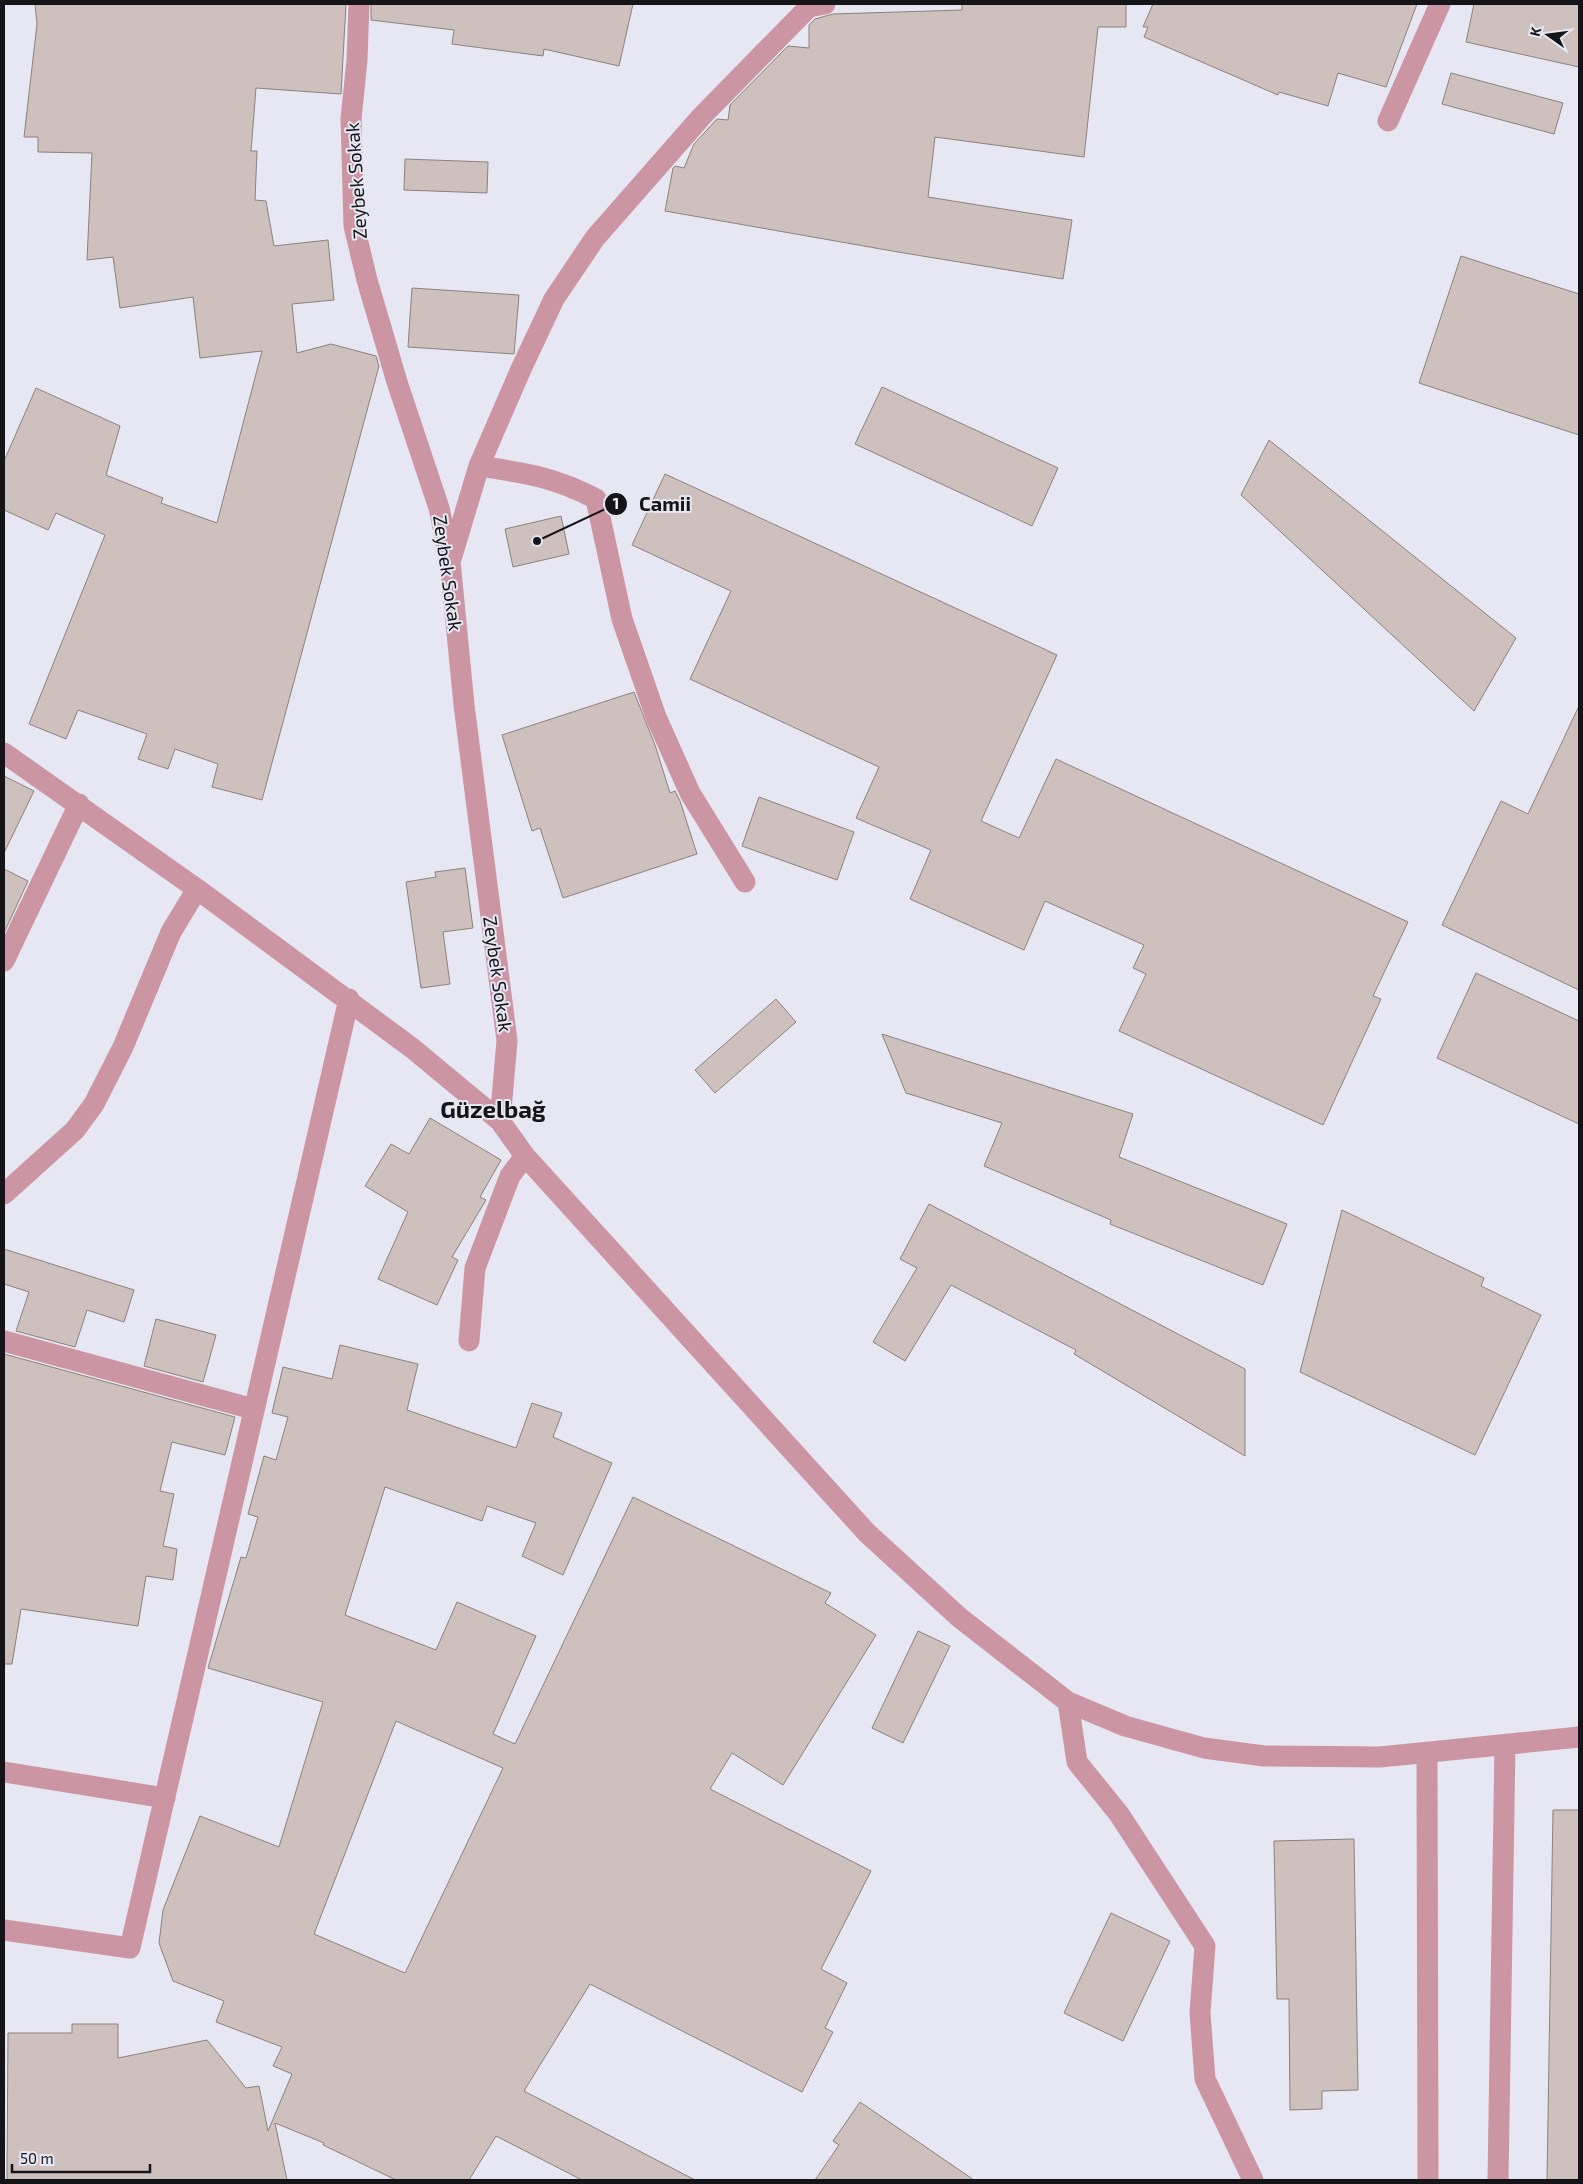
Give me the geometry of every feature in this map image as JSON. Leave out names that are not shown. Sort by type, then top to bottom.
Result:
[{"type":"street","name":"Zeybek Sokak","points":[[359,4],[357,60],[351,119],[354,226],[367,280],[397,382],[439,508],[450,561],[464,705],[508,1041],[500,1121]]},
{"type":"street","points":[[1388,121],[1440,4]]},
{"type":"street","points":[[450,561],[479,466],[554,299],[595,238],[702,116],[815,5]]},
{"type":"street","points":[[479,466],[541,476],[570,485],[596,498],[622,619],[656,717],[690,793],[745,882]]},
{"type":"street","points":[[4,753],[79,804],[349,999],[500,1121],[525,1156],[867,1533],[960,1618],[1068,1702],[1125,1726],[1204,1748],[1264,1756],[1380,1757],[1427,1754],[1579,1737]]},
{"type":"street","points":[[4,763],[34,774]]},
{"type":"street","points":[[4,961],[79,804]]},
{"type":"street","points":[[4,1194],[75,1130],[94,1104],[123,1047],[171,932],[197,889]]},
{"type":"street","points":[[4,1930],[130,1948],[349,999]]},
{"type":"street","points":[[469,1341],[475,1268],[510,1176],[525,1156]]},
{"type":"street","points":[[4,1341],[254,1409]]},
{"type":"street","points":[[1068,1702],[1078,1762],[1119,1814],[1206,1946],[1200,2013],[1205,2079],[1253,2180]]},
{"type":"street","points":[[1498,2180],[1505,1745]]},
{"type":"street","points":[[1427,1754],[1428,2180]]},
{"type":"street","points":[[4,1772],[165,1798]]},
{"type":"building","points":[[35,4],[346,4],[341,94],[256,88],[251,151],[257,151],[255,200],[266,201],[274,246],[328,240],[334,300],[292,304],[297,353],[331,344],[376,356],[379,366],[262,800],[212,787],[218,764],[175,749],[168,769],[138,759],[147,734],[78,710],[66,739],[29,724],[105,535],[56,513],[48,530],[4,510],[4,461],[36,388],[120,426],[106,475],[163,498],[161,503],[217,523],[262,351],[200,358],[193,297],[120,308],[113,257],[87,260],[92,153],[38,152],[38,137],[24,137],[37,24]]},
{"type":"building","points":[[371,4],[633,4],[619,66],[544,49],[543,56],[452,44],[454,30],[371,20]]},
{"type":"building","points":[[962,4],[1126,4],[1126,27],[1098,27],[1084,157],[935,137],[928,197],[1072,220],[1063,279],[665,211],[673,168],[675,166],[684,168],[694,144],[717,119],[728,120],[730,105],[788,46],[809,48],[809,25],[815,19],[833,14],[962,10]]},
{"type":"building","points":[[1153,4],[1417,4],[1386,87],[1338,73],[1328,106],[1279,92],[1278,95],[1144,37],[1148,27],[1143,27]]},
{"type":"building","points":[[1474,4],[1579,4],[1579,67],[1466,42]]},
{"type":"building","points":[[1451,73],[1563,103],[1554,134],[1442,104]]},
{"type":"building","points":[[405,159],[488,162],[487,193],[404,190]]},
{"type":"building","points":[[1461,256],[1579,294],[1579,435],[1419,383]]},
{"type":"building","points":[[412,288],[519,295],[514,354],[408,347]]},
{"type":"building","points":[[882,387],[1058,468],[1032,526],[855,444]]},
{"type":"building","points":[[1269,440],[1516,638],[1474,711],[1241,495]]},
{"type":"building","points":[[665,474],[1057,655],[981,821],[1019,838],[1056,759],[1408,922],[1373,996],[1381,999],[1323,1125],[1119,1031],[1146,974],[1133,968],[1144,945],[1045,901],[1024,950],[910,899],[931,850],[856,818],[879,767],[690,679],[731,591],[632,545]]},
{"type":"building","points":[[561,516],[569,554],[513,567],[505,529]]},
{"type":"building","points":[[634,692],[655,745],[670,793],[675,791],[680,801],[697,854],[563,898],[540,828],[532,831],[502,735]]},
{"type":"building","points":[[1579,706],[1579,990],[1442,925],[1501,801],[1528,814]]},
{"type":"building","points":[[4,776],[34,791],[4,853]]},
{"type":"building","points":[[759,797],[854,832],[837,880],[742,846]]},
{"type":"building","points":[[465,868],[473,928],[443,932],[450,984],[421,988],[406,882],[436,877],[435,872]]},
{"type":"building","points":[[4,869],[28,881],[4,933]]},
{"type":"building","points":[[1476,973],[1579,1021],[1579,1124],[1437,1058]]},
{"type":"building","points":[[776,999],[796,1022],[715,1093],[695,1070]]},
{"type":"building","points":[[882,1034],[1133,1114],[1119,1157],[1287,1224],[1263,1285],[1110,1224],[1111,1220],[984,1166],[1002,1123],[906,1093]]},
{"type":"building","points":[[430,1118],[501,1160],[480,1197],[486,1200],[452,1257],[458,1260],[437,1305],[378,1279],[408,1212],[365,1186],[391,1144],[409,1154]]},
{"type":"building","points":[[929,1204],[1245,1369],[1245,1456],[1074,1354],[1076,1350],[951,1285],[905,1361],[873,1342],[917,1268],[900,1259]]},
{"type":"building","points":[[1342,1210],[1484,1278],[1481,1286],[1541,1315],[1475,1455],[1300,1372]]},
{"type":"building","points":[[4,1249],[134,1290],[124,1322],[87,1310],[75,1347],[16,1331],[29,1292],[4,1284]]},
{"type":"building","points":[[156,1319],[216,1335],[203,1382],[144,1366]]},
{"type":"building","points":[[340,1345],[418,1364],[407,1410],[516,1448],[532,1403],[562,1413],[553,1437],[612,1463],[563,1575],[522,1556],[536,1523],[487,1506],[482,1521],[385,1487],[345,1615],[436,1650],[457,1602],[536,1636],[493,1734],[515,1744],[633,1497],[831,1593],[825,1603],[876,1635],[783,1785],[732,1753],[710,1789],[871,1871],[821,1969],[847,1983],[825,2028],[833,2032],[802,2092],[590,1984],[524,2091],[695,2180],[582,2180],[496,2136],[469,2180],[396,2180],[323,2145],[324,2143],[275,2123],[287,2180],[7,2180],[8,2033],[72,2033],[72,2024],[118,2024],[118,2058],[207,2040],[246,2088],[259,2086],[268,2131],[292,2074],[273,2066],[282,2047],[216,2022],[224,2001],[173,1981],[159,1943],[163,1910],[200,1816],[279,1847],[323,1702],[208,1668],[241,1557],[246,1558],[258,1517],[248,1514],[264,1456],[276,1460],[288,1417],[272,1413],[283,1367],[332,1379]],"holes":[[[396,1721],[503,1768],[405,1973],[314,1934]]]},
{"type":"building","points":[[4,1354],[235,1417],[225,1455],[172,1442],[160,1491],[174,1494],[163,1546],[177,1549],[173,1580],[146,1576],[138,1626],[21,1609],[12,1664],[4,1664]]},
{"type":"building","points":[[918,1631],[950,1646],[903,1743],[872,1728]]},
{"type":"building","points":[[1553,1810],[1579,1810],[1579,2180],[1547,2180]]},
{"type":"building","points":[[1354,1839],[1358,2090],[1322,2091],[1322,2109],[1290,2110],[1289,1999],[1277,1999],[1274,1841]]},
{"type":"building","points":[[1111,1913],[1170,1941],[1123,2041],[1064,2013]]},
{"type":"building","points":[[860,2102],[974,2180],[815,2180],[839,2145],[833,2141]]},
{"type":"place","name":"Camii","points":[[537,541]]},
{"type":"district","name":"Güzelbağ","points":[[493,1110]]}]
